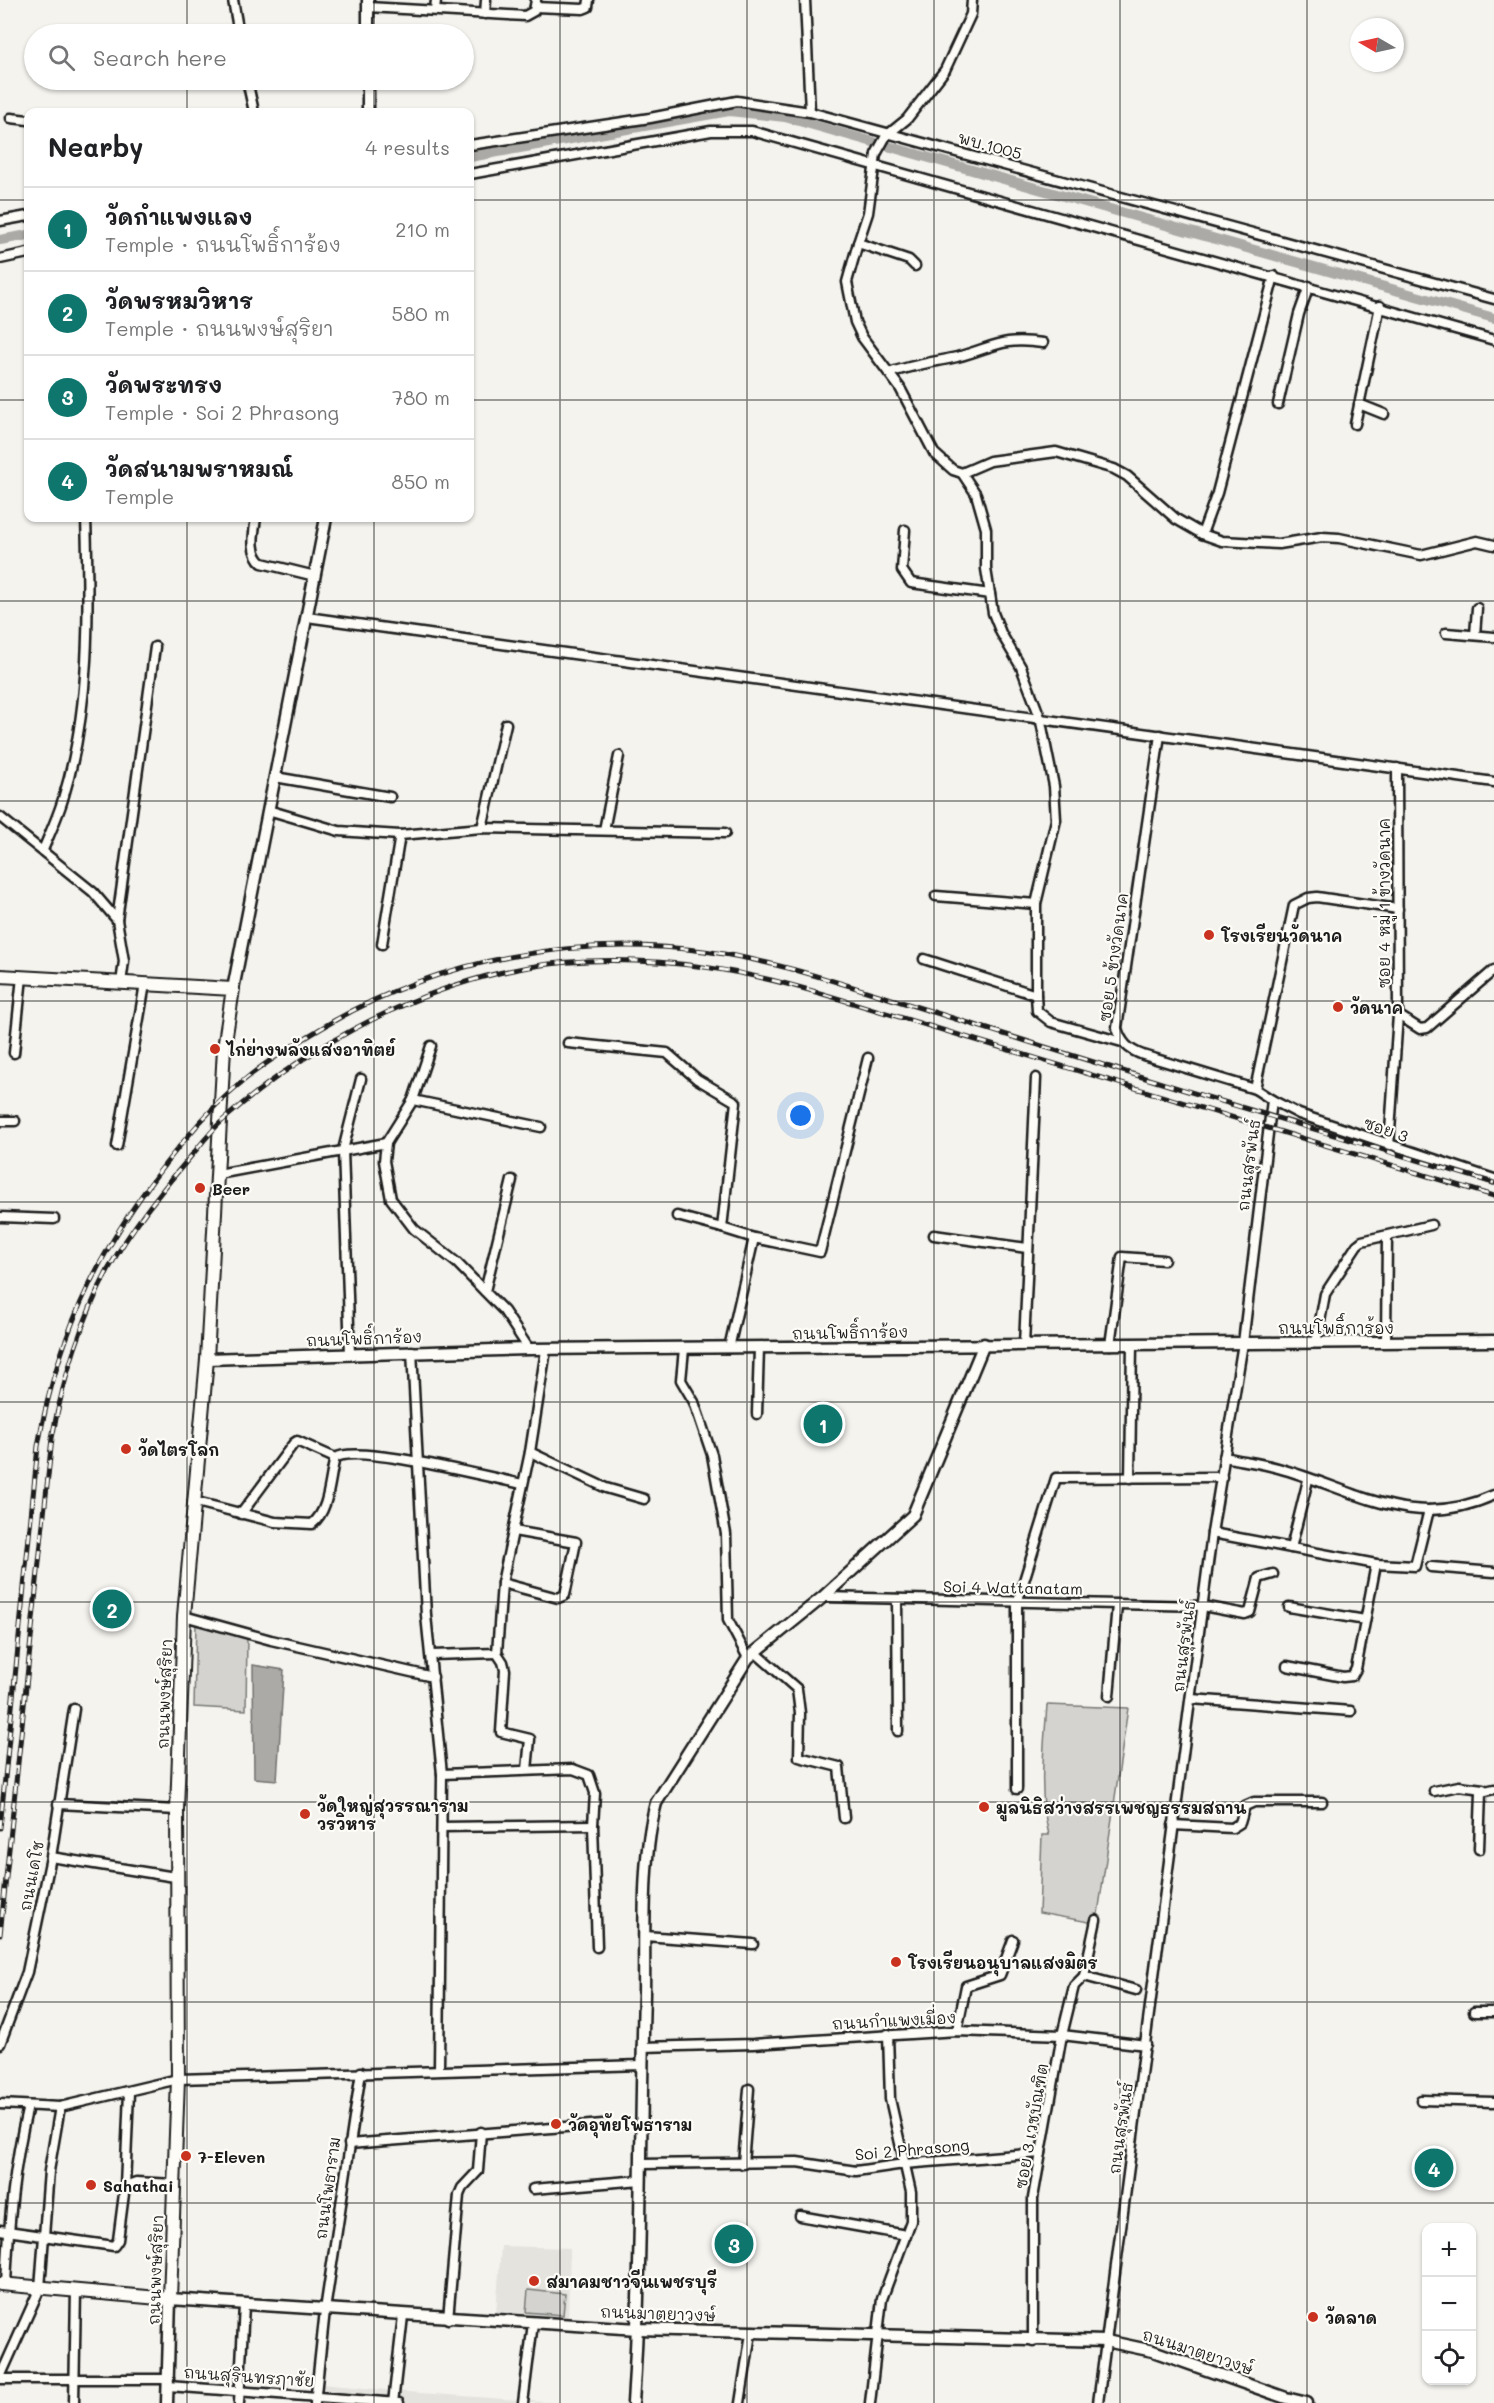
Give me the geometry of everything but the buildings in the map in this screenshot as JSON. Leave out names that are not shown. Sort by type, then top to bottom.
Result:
[{"type":"main road","points":[[0,976],[233,989]]},
{"type":"main road","name":"ถนนพงษ์สุริยา","points":[[170,2299],[178,2079],[175,1877],[184,1616],[207,1359],[224,1048],[233,989]]},
{"type":"main road","name":"ถนนมาตยาวงษ์","points":[[3,2284],[170,2299]]},
{"type":"street","points":[[233,0],[237,24]]},
{"type":"street","points":[[435,10],[436,0]]},
{"type":"street","points":[[485,14],[486,0]]},
{"type":"street","points":[[368,24],[368,3],[528,16],[535,3],[584,9],[588,7],[589,0]]},
{"type":"street","points":[[805,0],[810,112]]},
{"type":"street","points":[[972,0],[971,14],[945,70],[907,119],[887,135],[876,154],[868,213],[848,282],[849,302],[862,337],[889,373],[920,422],[934,453],[953,470],[962,473],[976,494],[983,512],[993,613],[1001,633],[1021,667],[1041,719],[1054,786],[1056,820],[1036,904],[1037,1011],[1051,1022],[1122,1042]]},
{"type":"street","points":[[249,90],[253,108]]},
{"type":"street","points":[[368,90],[368,108]]},
{"type":"street","name":"พบ.1005","points":[[474,144],[650,118],[737,101],[810,112],[887,135],[1494,299]]},
{"type":"street","points":[[11,118],[24,120]]},
{"type":"street","points":[[474,173],[728,130],[753,131],[1274,276],[1494,340]]},
{"type":"street","points":[[0,221],[24,217]]},
{"type":"street","points":[[858,243],[909,260],[915,266]]},
{"type":"street","points":[[0,259],[24,255]]},
{"type":"street","points":[[1202,534],[1217,493],[1274,276]]},
{"type":"street","points":[[1278,404],[1299,314],[1309,286]]},
{"type":"street","points":[[1355,424],[1380,306]]},
{"type":"street","points":[[889,373],[919,363],[969,353],[1007,340],[1043,343]]},
{"type":"street","points":[[1359,404],[1384,414]]},
{"type":"street","points":[[962,473],[990,461],[1046,453],[1066,454],[1080,461],[1114,469],[1127,476],[1176,519],[1202,534],[1240,543],[1279,544],[1322,537],[1340,538],[1421,555],[1477,541],[1494,545]]},
{"type":"street","points":[[43,850],[63,798],[82,700],[87,612],[86,522]]},
{"type":"street","points":[[256,522],[253,545],[257,559],[262,563],[315,576]]},
{"type":"street","points":[[233,989],[325,522]]},
{"type":"street","points":[[905,530],[902,570],[910,583],[990,594]]},
{"type":"street","points":[[1475,635],[1477,608]]},
{"type":"street","points":[[307,617],[1494,782]]},
{"type":"street","points":[[1446,633],[1494,637]]},
{"type":"street","points":[[121,983],[123,962],[117,920],[155,647]]},
{"type":"street","points":[[482,828],[506,724]]},
{"type":"street","name":"ซอย 5 ข้างวัดนาค","points":[[1160,735],[1117,1028],[1122,1042],[1132,1051],[1255,1089]]},
{"type":"street","points":[[604,830],[620,756]]},
{"type":"street","name":"ซอย 4 หมู่ 1 ข้างวัดนาค","points":[[1389,1146],[1398,1015],[1397,768]]},
{"type":"street","points":[[275,777],[390,797]]},
{"type":"street","points":[[268,810],[339,831],[400,835],[482,828],[725,833]]},
{"type":"street","points":[[0,817],[93,892],[117,920]]},
{"type":"street","points":[[381,944],[400,835]]},
{"type":"street","points":[[936,896],[1036,904]]},
{"type":"street","points":[[1255,1089],[1294,905],[1308,898],[1317,897],[1398,909]]},
{"type":"street","points":[[924,959],[1036,995]]},
{"type":"street","points":[[1398,1015],[1420,1029],[1427,1028],[1494,970]]},
{"type":"street","points":[[14,1053],[22,977]]},
{"type":"street","points":[[117,1146],[145,984]]},
{"type":"street","points":[[568,1043],[667,1053],[697,1079],[736,1102],[722,1228]]},
{"type":"street","points":[[431,1046],[413,1100],[386,1143],[384,1161],[391,1199],[414,1229],[457,1263],[504,1311],[529,1349]]},
{"type":"street","points":[[677,1216],[754,1238],[820,1252],[868,1058]]},
{"type":"street","points":[[1024,1345],[1036,1078]]},
{"type":"street","points":[[350,1354],[343,1149],[361,1079]]},
{"type":"street","name":"ถนนสุรพันธ์","points":[[1098,2403],[1212,1533],[1242,1343],[1272,1100],[1255,1089]]},
{"type":"street","points":[[413,1100],[541,1127]]},
{"type":"street","name":"ซอย 3","points":[[1272,1100],[1299,1114],[1389,1146],[1494,1179]]},
{"type":"street","points":[[0,1121],[15,1121]]},
{"type":"street","points":[[218,1174],[343,1149],[386,1143]]},
{"type":"street","points":[[485,1291],[512,1180]]},
{"type":"street","points":[[0,1217],[54,1219]]},
{"type":"street","points":[[1316,1342],[1325,1294],[1351,1252],[1362,1241],[1431,1226]]},
{"type":"street","points":[[934,1235],[1027,1248]]},
{"type":"street","points":[[1386,1342],[1387,1236]]},
{"type":"street","points":[[729,1348],[754,1238]]},
{"type":"street","points":[[1110,1345],[1122,1257],[1164,1260]]},
{"type":"street","name":"ถนนโพธิ์การ้อง","points":[[207,1359],[529,1349],[1494,1341]]},
{"type":"street","points":[[633,2403],[638,2329],[645,1936],[650,1827],[656,1803],[752,1655],[823,1598],[913,1515],[984,1344]]},
{"type":"street","points":[[1130,1478],[1132,1344]]},
{"type":"street","points":[[684,1348],[681,1380],[694,1402],[712,1455],[726,1534],[728,1620],[752,1655],[797,1689],[801,1713],[800,1757],[839,1767],[844,1818]]},
{"type":"street","points":[[757,1414],[759,1348]]},
{"type":"street","points":[[527,1770],[530,1739],[501,1732],[505,1670],[497,1653],[502,1583],[530,1452],[546,1350]]},
{"type":"street","points":[[412,1351],[426,1615],[432,1655],[442,1774],[439,2070]]},
{"type":"street","points":[[241,1514],[297,1441],[335,1458]]},
{"type":"street","points":[[530,1452],[606,1488],[644,1499]]},
{"type":"street","points":[[193,1502],[285,1524],[312,1524],[318,1518],[326,1499],[335,1458],[342,1454],[364,1454],[417,1462],[522,1484]]},
{"type":"street","points":[[1224,1457],[1279,1468],[1384,1505],[1435,1511],[1494,1495]]},
{"type":"street","points":[[1017,1788],[1017,1602],[1056,1478],[1222,1477]]},
{"type":"street","points":[[1291,1548],[1308,1480]]},
{"type":"street","points":[[1212,1533],[1376,1564],[1414,1566],[1429,1510]]},
{"type":"street","points":[[502,1583],[558,1598],[565,1595],[576,1542],[514,1531]]},
{"type":"street","points":[[1287,1666],[1343,1677],[1352,1676],[1356,1669],[1376,1564]]},
{"type":"street","points":[[1431,1567],[1494,1572]]},
{"type":"street","name":"Soi 4 Wattanatam","points":[[823,1598],[1203,1606],[1250,1613],[1259,1578],[1273,1574]]},
{"type":"street","points":[[897,1599],[898,1731]]},
{"type":"street","points":[[1108,1696],[1117,1605]]},
{"type":"street","points":[[1289,1607],[1365,1620]]},
{"type":"street","points":[[184,1616],[271,1640],[433,1677]]},
{"type":"street","points":[[432,1655],[497,1653]]},
{"type":"street","points":[[1191,1699],[1351,1711]]},
{"type":"street","name":"ถนนเดโช","points":[[0,2044],[27,1972],[51,1857],[74,1709]]},
{"type":"street","points":[[442,1774],[573,1769],[589,1775],[595,1793],[593,1825],[597,1947]]},
{"type":"street","points":[[1434,1791],[1459,1786],[1494,1790]]},
{"type":"street","points":[[1479,1849],[1483,1789]]},
{"type":"street","points":[[1173,1825],[1232,1828],[1240,1823],[1245,1806],[1254,1802],[1322,1802]]},
{"type":"street","points":[[58,1804],[177,1810]]},
{"type":"street","points":[[442,1827],[593,1825]]},
{"type":"street","points":[[51,1857],[175,1877]]},
{"type":"street","name":"ซอย 3 เวชบัณฑิต","points":[[1033,2341],[1033,2198],[1062,2035],[1074,1986],[1084,1976],[1096,1920]]},
{"type":"street","points":[[645,1936],[753,1944]]},
{"type":"street","points":[[957,2031],[966,1986],[1000,1974],[1012,1940]]},
{"type":"street","points":[[1084,1976],[1136,1990]]},
{"type":"street","points":[[1474,2012],[1494,2012]]},
{"type":"street","name":"ถนนกำแพงเมี่อง","points":[[642,2047],[753,2044],[957,2031],[1062,2035],[1146,2045]]},
{"type":"street","points":[[870,2403],[882,2299],[911,2221],[911,2192],[890,2099],[888,2034]]},
{"type":"street","points":[[0,2104],[60,2107],[178,2079],[642,2065]]},
{"type":"street","name":"ถนนโพธาราม","points":[[316,2399],[325,2310],[361,2072]]},
{"type":"street","points":[[742,2164],[749,2089]]},
{"type":"street","points":[[4,2231],[110,2246],[116,2244],[125,2186],[129,2092]]},
{"type":"street","points":[[1421,2100],[1494,2102]]},
{"type":"street","points":[[3,2284],[4,2231],[15,2158],[28,2106]]},
{"type":"street","points":[[0,2378],[40,2289],[49,2171],[60,2107]]},
{"type":"street","points":[[349,2144],[603,2124]]},
{"type":"street","points":[[448,2319],[459,2195],[462,2188],[478,2171],[481,2132]]},
{"type":"street","name":"Soi 2 Phrasong","points":[[642,2164],[797,2162],[856,2171],[904,2164],[1041,2153]]},
{"type":"street","points":[[533,2189],[641,2180]]},
{"type":"street","points":[[125,2186],[136,2182],[174,2184]]},
{"type":"street","points":[[800,2216],[906,2235]]},
{"type":"street","points":[[74,2403],[76,2290]]},
{"type":"street","name":"ถนนมาตยาวงษ์","points":[[170,2299],[448,2319],[638,2329],[1106,2342],[1153,2351],[1286,2401],[1306,2403]]},
{"type":"street","name":"ถนนพงษ์สุริยา","points":[[167,2403],[170,2299]]},
{"type":"street","points":[[239,2403],[244,2305]]},
{"type":"street","points":[[393,2403],[403,2316]]},
{"type":"street","points":[[523,2403],[532,2323]]},
{"type":"street","points":[[740,2403],[751,2333]]},
{"type":"street","name":"ถนนสุรินทรฦาชัย","points":[[0,2378],[168,2383],[316,2399],[399,2403]]},
{"type":"shaded area","points":[[196,1623],[247,1637],[246,1710],[194,1707]]},
{"type":"shaded area","points":[[253,1665],[284,1670],[277,1780],[254,1778]]},
{"type":"shaded area","points":[[1047,1705],[1128,1708],[1098,1914],[1089,1922],[1039,1913],[1042,1835],[1049,1835],[1043,1786]]},
{"type":"shaded area","name":"สมาคมชาวจีนเพชรบุรี","points":[[501,2246],[570,2248],[568,2317],[496,2313]]},
{"type":"shaded area","points":[[528,2290],[565,2294],[563,2315],[526,2312]]},
{"type":"shaded area","points":[[321,2384],[407,2392],[559,2403],[320,2403]]},
{"type":"waterway","points":[[474,156],[729,111],[785,117],[1494,318]]},
{"type":"waterway","points":[[0,240],[24,236]]},
{"type":"railway","points":[[0,1828],[38,1446],[59,1361],[90,1284],[131,1212],[183,1142],[217,1104],[234,1088],[289,1048],[375,1000],[465,967],[559,950],[607,946],[656,947],[727,954],[838,982],[1494,1183]]},
{"type":"railway","points":[[0,1935],[52,1438],[67,1373],[89,1310],[108,1270],[136,1225],[218,1125],[260,1090],[302,1060],[392,1010],[440,991],[489,976],[538,965],[619,961],[707,967],[764,978],[823,994],[1494,1196]]},
{"type":"place","name":"โรงเรียนวัดนาค","points":[[1209,935]]},
{"type":"place","name":"วัดนาค","points":[[1338,1007]]},
{"type":"place","name":"ไก่ย่างพลังแสงอาทิตย์","points":[[215,1049]]},
{"type":"place","name":"Beer","points":[[200,1188]]},
{"type":"place","name":"วัดกำแพงแลง","points":[[823,1424]]},
{"type":"place","name":"วัดไตรโลก","points":[[126,1449]]},
{"type":"place","name":"วัดพรหมวิหาร","points":[[112,1609]]},
{"type":"place","name":"มูลนิธิสว่างสรรเพชญธรรมสถาน","points":[[984,1807]]},
{"type":"place","name":"วัดใหญ่สุวรรณาราม วรวิหาร","points":[[305,1814]]},
{"type":"place","name":"โรงเรียนอนุบาลแสงมิตร","points":[[896,1962]]},
{"type":"place","name":"วัดอุทัยโพธาราม","points":[[556,2124]]},
{"type":"place","name":"7-Eleven","points":[[186,2156]]},
{"type":"place","name":"วัดสนามพราหมณ์","points":[[1434,2168]]},
{"type":"place","name":"Sahathai","points":[[91,2185]]},
{"type":"place","name":"วัดพระทรง","points":[[734,2244]]},
{"type":"place","name":"สมาคมชาวจีนเพชรบุรี","points":[[534,2281]]},
{"type":"place","name":"วัดลาด","points":[[1313,2317]]}]
